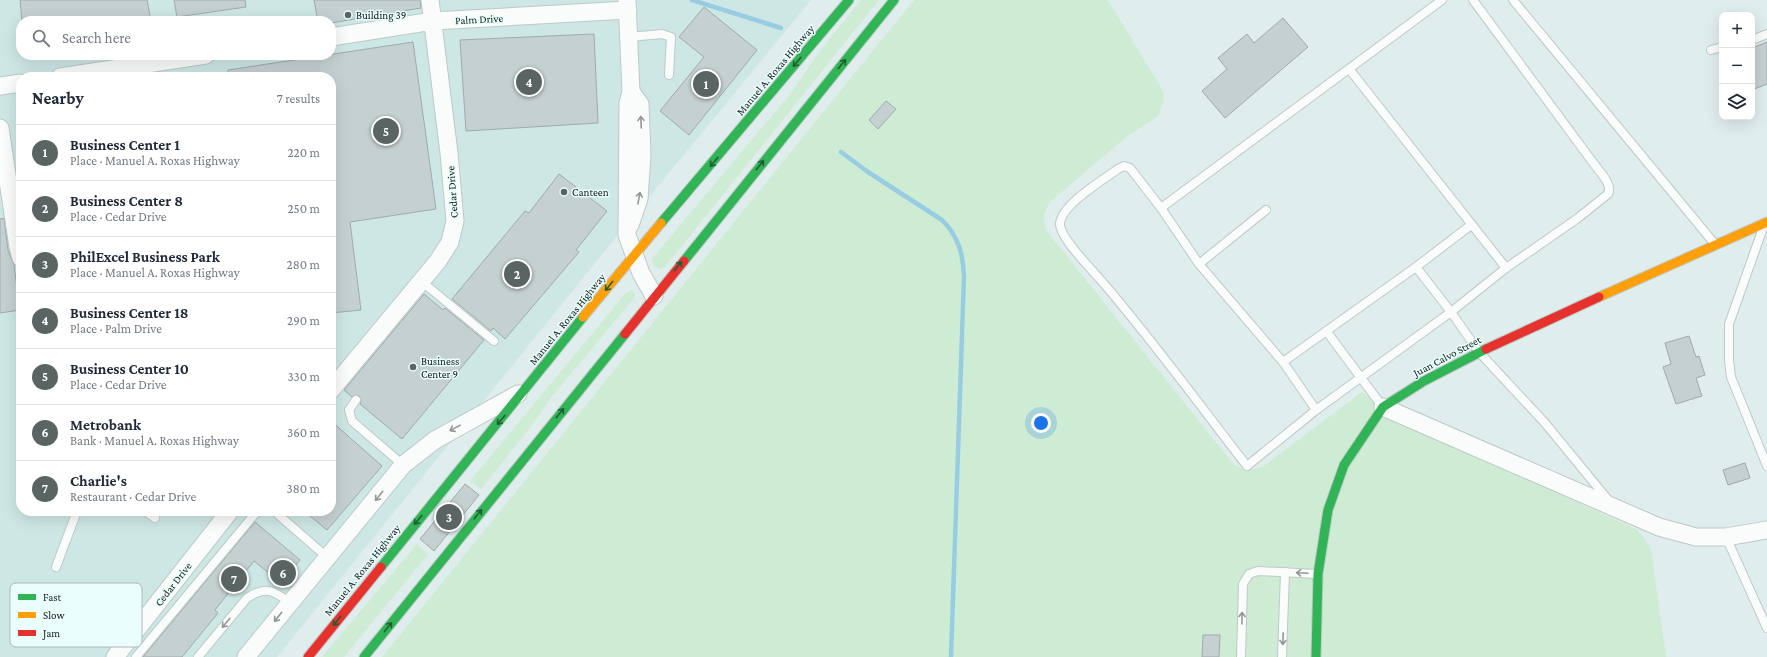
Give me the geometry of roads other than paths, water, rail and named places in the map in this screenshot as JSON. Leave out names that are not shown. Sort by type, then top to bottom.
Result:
[{"type":"main road","name":"Manuel A. Roxas Highway","points":[[308,657],[409,531],[527,390],[634,255],[849,0]]},
{"type":"main road","points":[[364,657],[894,0]]},
{"type":"main road","name":"Juan Calvo Street","points":[[1316,657],[1318,574],[1328,510],[1344,465],[1383,407],[1424,381],[1479,352],[1715,244],[1766,223]]},
{"type":"street","name":"Cedar Drive","points":[[336,384],[438,261],[450,242],[455,221],[449,153],[430,0]]},
{"type":"street","name":"Palm Drive","points":[[336,36],[433,21],[628,5]]},
{"type":"street","points":[[628,5],[631,92],[640,104],[642,155],[639,199],[627,235],[634,255],[654,296]]},
{"type":"street","points":[[93,72],[173,60]]},
{"type":"street","points":[[0,86],[16,84]]},
{"type":"street","points":[[0,128],[16,234]]},
{"type":"street","points":[[246,657],[328,559],[403,465],[435,440],[527,390]]},
{"type":"street","points":[[1383,407],[1659,527],[1696,537],[1726,537],[1767,530]]},
{"type":"street","name":"Cedar Drive","points":[[142,623],[226,516]]},
{"type":"street","name":"Cedar Drive","points":[[115,657],[123,647]]},
{"type":"lane","points":[[1161,208],[1350,70],[1442,0]]},
{"type":"lane","points":[[1316,410],[1283,362],[1199,264],[1161,208],[1130,168],[1124,166],[1118,169],[1076,200],[1063,212],[1060,226],[1063,233],[1082,259],[1117,299],[1247,466],[1316,410],[1451,312],[1506,268],[1578,218],[1610,191],[1609,185],[1594,164],[1473,0]]},
{"type":"lane","points":[[1513,0],[1715,244]]},
{"type":"lane","points":[[629,37],[662,34],[671,37],[669,75]]},
{"type":"lane","points":[[1755,39],[1767,34]]},
{"type":"lane","points":[[1711,50],[1719,48]]},
{"type":"lane","points":[[1350,70],[1506,268]]},
{"type":"lane","points":[[1199,264],[1266,210]]},
{"type":"lane","points":[[1766,223],[1729,324],[1729,360],[1731,377],[1767,466]]},
{"type":"lane","points":[[1283,362],[1416,267],[1471,225]]},
{"type":"lane","points":[[1416,267],[1451,312],[1479,352],[1545,423],[1613,507]]},
{"type":"lane","points":[[421,281],[494,342]]},
{"type":"lane","points":[[1326,332],[1383,407]]},
{"type":"lane","points":[[356,400],[349,410],[352,422],[403,465]]},
{"type":"lane","points":[[56,567],[75,516]]},
{"type":"lane","points":[[136,657],[253,516]]},
{"type":"lane","points":[[280,516],[328,559]]},
{"type":"lane","points":[[1726,537],[1767,628]]},
{"type":"lane","points":[[1241,657],[1243,584],[1249,574],[1258,571],[1318,574]]},
{"type":"lane","points":[[1282,657],[1285,572]]},
{"type":"lane","points":[[198,657],[247,598],[256,591],[274,592],[290,603]]},
{"type":"waterway","points":[[692,0],[781,28]]},
{"type":"waterway","points":[[841,152],[868,172],[942,220],[952,232],[961,252],[964,276],[951,657]]},
{"type":"place","name":"Building 39","points":[[348,15]]},
{"type":"place","name":"Business Center 18","points":[[529,82]]},
{"type":"place","name":"Business Center 1","points":[[706,84]]},
{"type":"place","name":"Business Center 10","points":[[386,131]]},
{"type":"place","name":"Canteen","points":[[564,192]]},
{"type":"place","name":"Business Center 8","points":[[517,274]]},
{"type":"place","name":"Business Center 9","points":[[413,367]]},
{"type":"place","name":"PhilExcel Business Park","points":[[449,517]]},
{"type":"place","name":"Metrobank","points":[[283,573]]},
{"type":"place","name":"Charlie's","points":[[234,579]]}]
